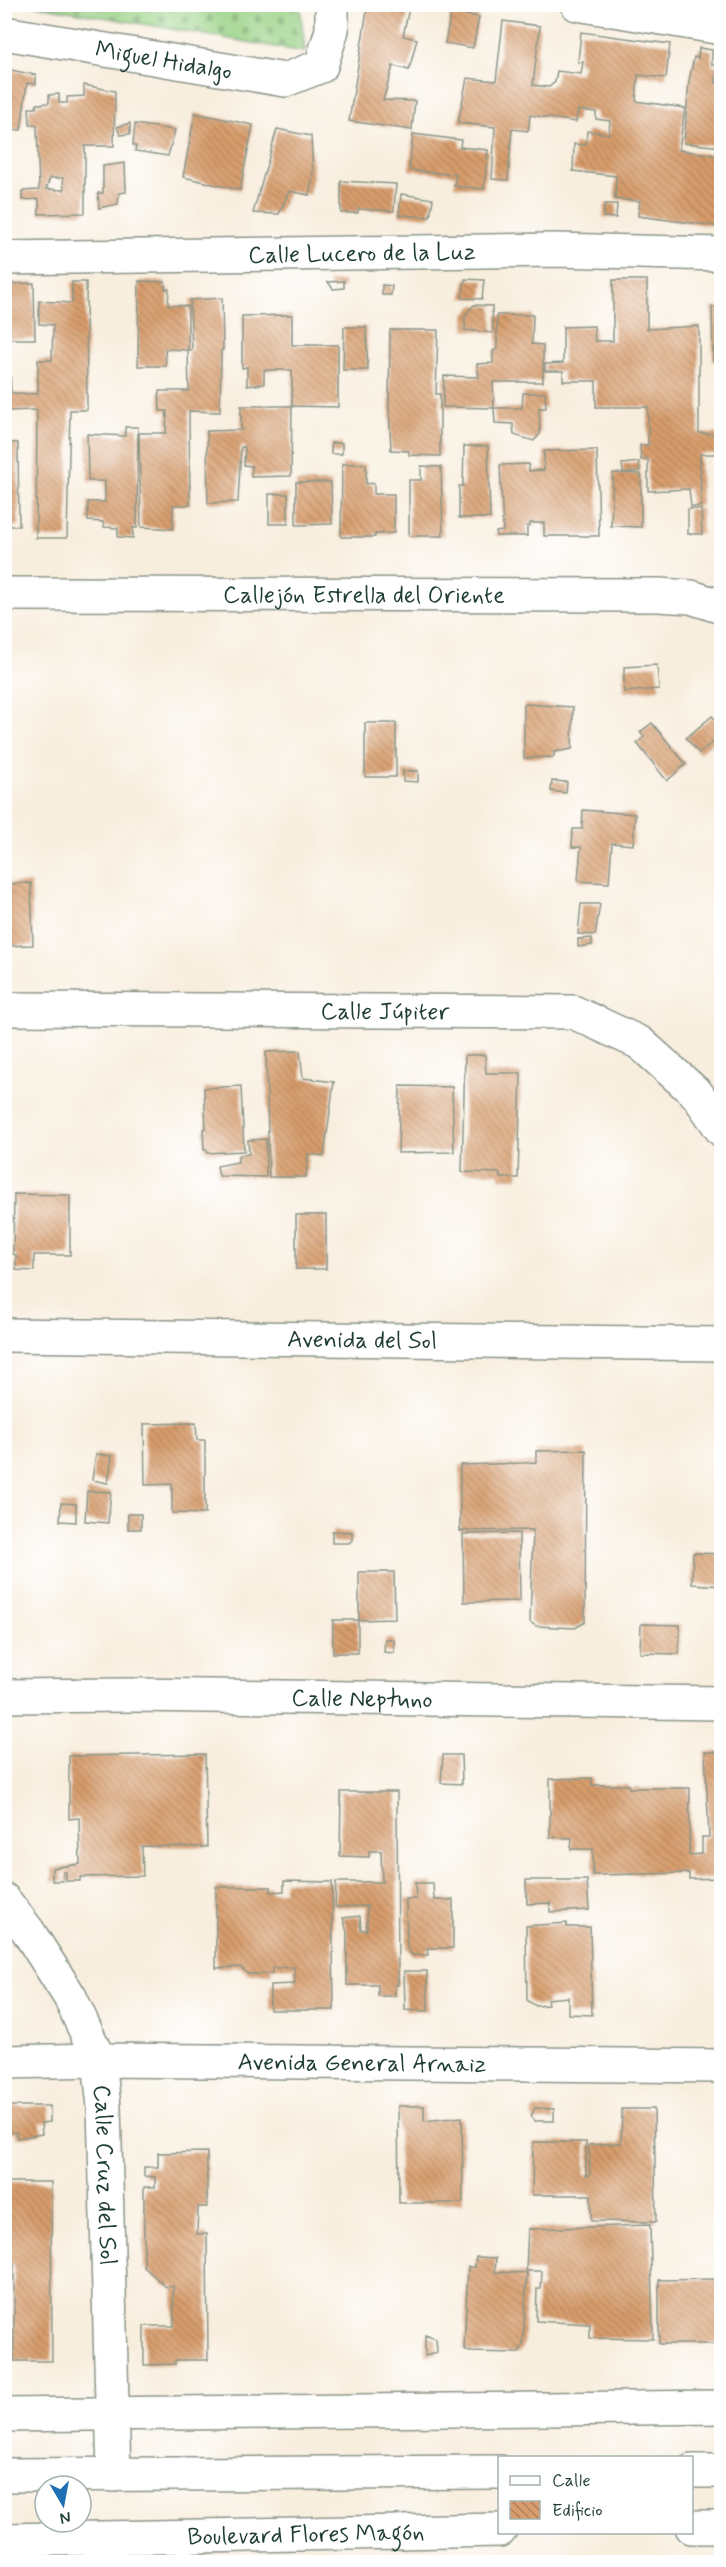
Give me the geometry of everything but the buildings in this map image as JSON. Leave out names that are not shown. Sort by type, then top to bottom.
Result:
[{"type":"street","name":"Miguel Hidalgo","points":[[4,33],[285,80],[321,66],[332,30],[332,4]]},
{"type":"street","points":[[577,4],[722,28]]},
{"type":"street","name":"Calle Lucero de la Luz","points":[[4,258],[555,250],[722,254]]},
{"type":"street","name":"Callejón Estrella del Oriente","points":[[4,594],[658,595],[691,597],[722,607]]},
{"type":"street","name":"Calle Júpiter","points":[[4,1009],[573,1012],[640,1042],[697,1094],[722,1130]]},
{"type":"street","name":"Avenida del Sol","points":[[4,1335],[722,1344]]},
{"type":"street","name":"Calle Neptuno","points":[[4,1696],[132,1695],[722,1704]]},
{"type":"street","name":"Calle Cruz del Sol","points":[[4,1900],[28,1931],[70,1998],[99,2060],[104,2106],[114,2475]]},
{"type":"street","name":"Avenida General Arnaiz","points":[[4,2062],[99,2060],[722,2066]]},
{"type":"street","points":[[4,2415],[722,2407]]},
{"type":"street","points":[[693,2471],[722,2471]]},
{"type":"street","points":[[4,2475],[498,2472]]},
{"type":"street","points":[[693,2527],[722,2527]]},
{"type":"street","name":"Boulevard Flores Magón","points":[[4,2540],[498,2530]]},
{"type":"green space","points":[[33,5],[300,5],[305,52]]}]
